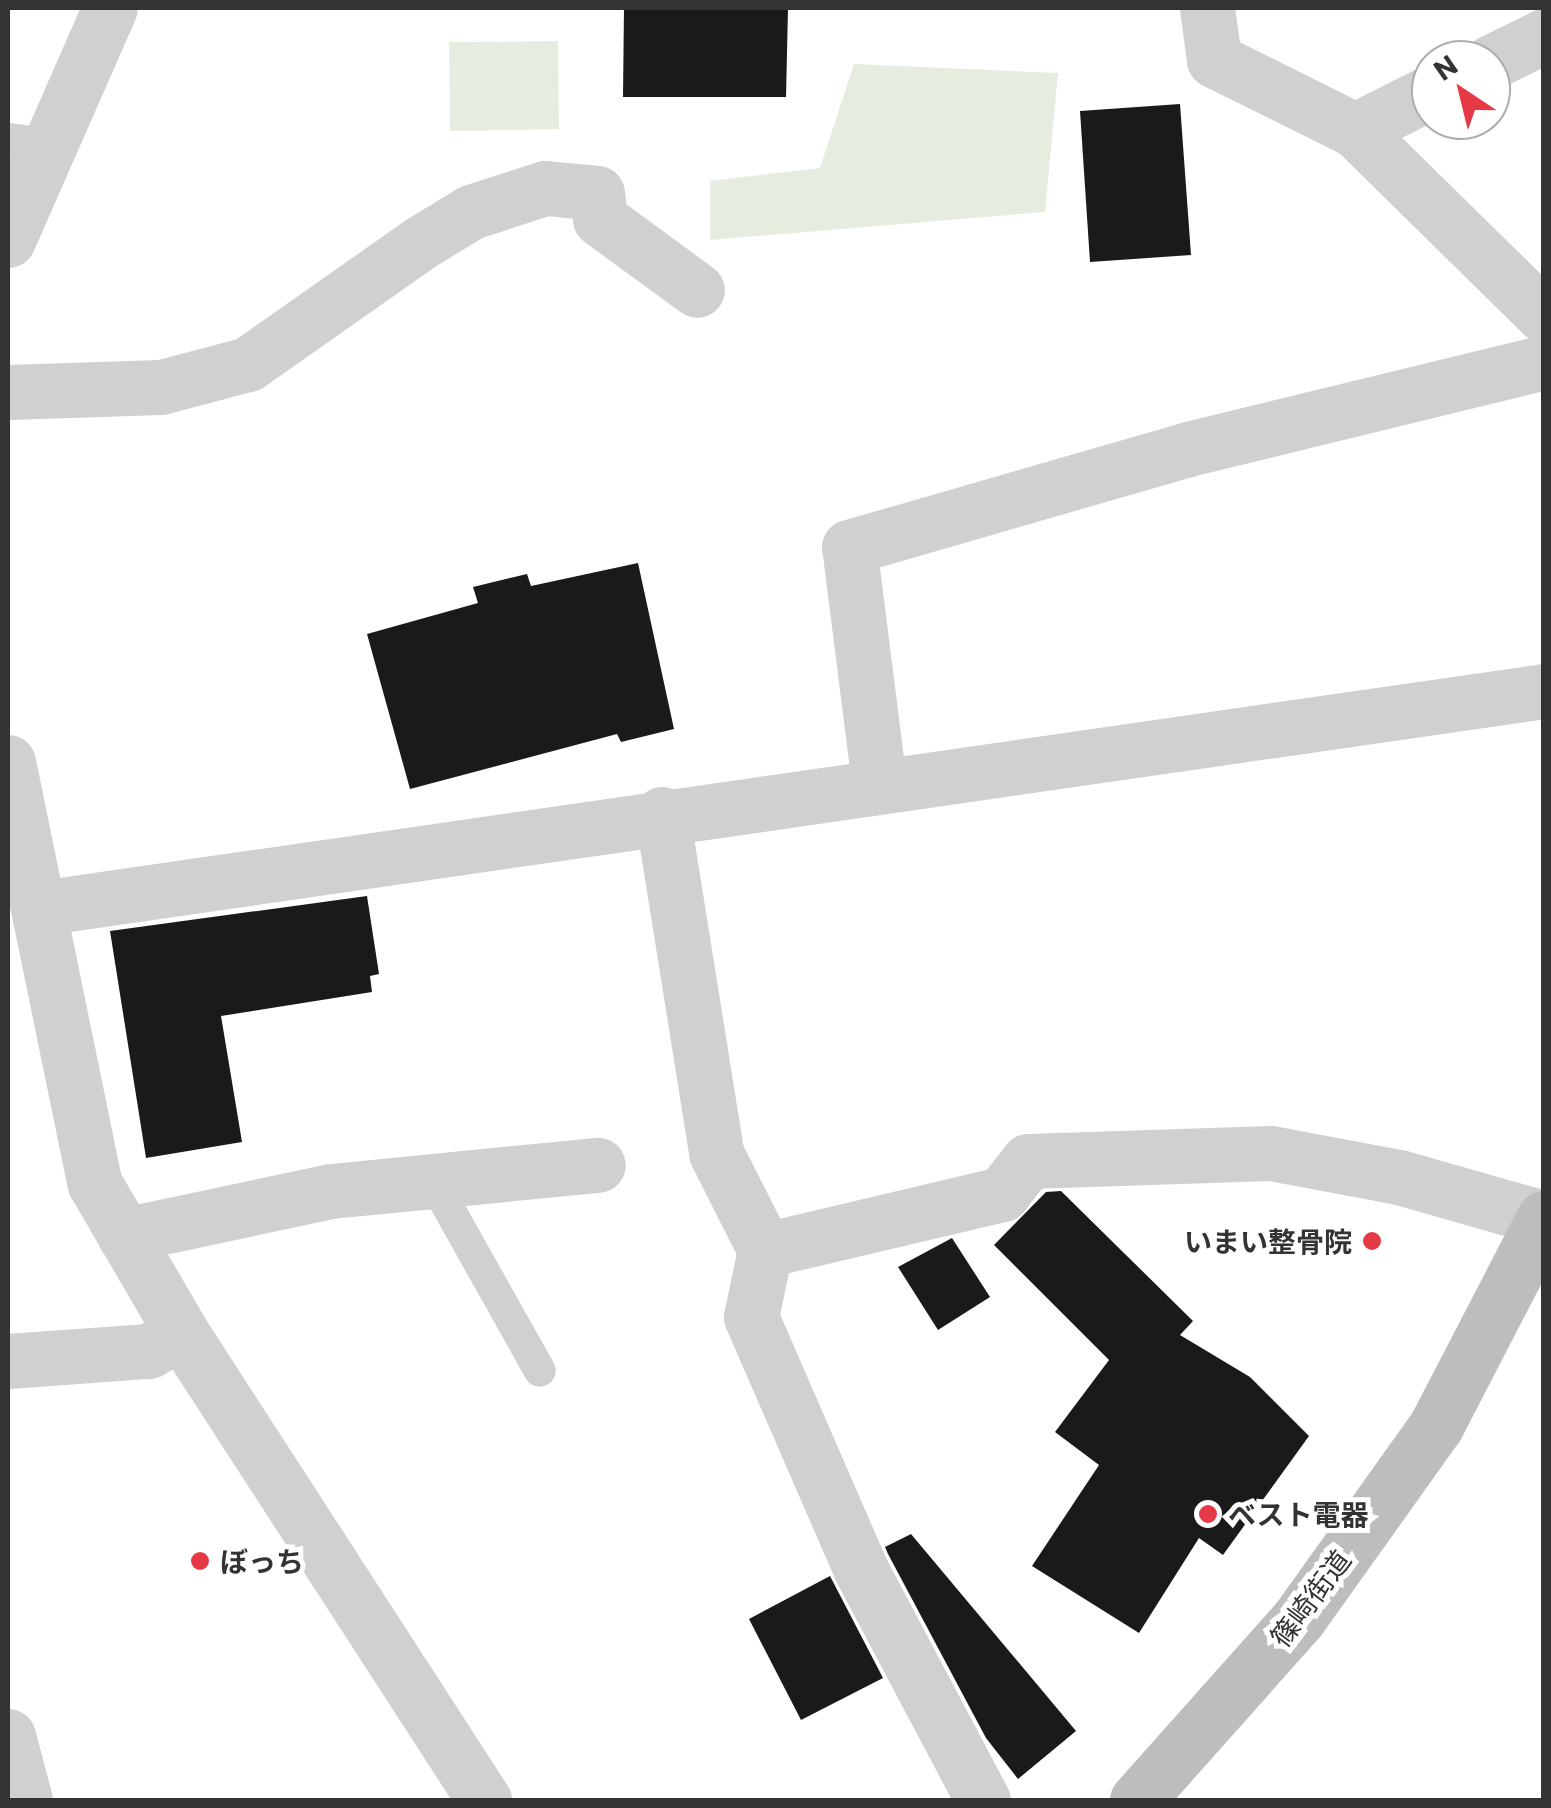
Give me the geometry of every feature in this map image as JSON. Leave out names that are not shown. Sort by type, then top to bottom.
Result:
[{"type":"main road","name":"篠崎街道","points":[[1137,1800],[1299,1618],[1436,1426],[1539,1236]]},
{"type":"street","points":[[8,240],[26,153],[110,8]]},
{"type":"street","points":[[1207,8],[1214,60],[1355,130],[1544,316]]},
{"type":"street","points":[[1511,52],[1544,36]]},
{"type":"street","points":[[1355,130],[1411,102]]},
{"type":"street","points":[[8,392],[161,387],[248,364],[437,232],[545,188],[597,193],[600,219],[697,290]]},
{"type":"street","points":[[880,784],[849,547],[1188,449],[1544,362]]},
{"type":"street","points":[[31,916],[662,814],[1544,692]]},
{"type":"street","points":[[8,762],[31,916],[96,1184],[181,1332],[484,1800]]},
{"type":"street","points":[[662,814],[716,1153],[765,1250],[751,1317],[860,1568],[983,1800]]},
{"type":"street","points":[[765,1250],[1002,1194],[1028,1161],[1270,1152],[1399,1177],[1539,1236]]},
{"type":"street","points":[[124,1235],[331,1191],[436,1184],[598,1165]]},
{"type":"street","points":[[8,1361],[148,1351],[181,1332]]},
{"type":"street","points":[[8,1736],[25,1800]]},
{"type":"lane","points":[[436,1184],[540,1371]]},
{"type":"shaded area","points":[[558,41],[559,129],[450,131],[449,42]]},
{"type":"shaded area","points":[[854,64],[1058,73],[1045,212],[710,240],[710,181],[820,168]]},
{"type":"building","points":[[624,8],[788,8],[786,97],[623,97]]},
{"type":"building","points":[[1180,104],[1191,255],[1090,262],[1080,111]]},
{"type":"building","points":[[638,563],[674,729],[621,742],[617,734],[410,789],[367,634],[478,603],[473,587],[527,574],[531,586]]},
{"type":"building","points":[[367,896],[379,974],[370,976],[372,992],[221,1016],[242,1142],[146,1158],[110,931]]},
{"type":"building","points":[[1061,1191],[1193,1321],[1180,1335],[1250,1377],[1309,1436],[1223,1555],[1199,1538],[1139,1633],[1032,1566],[1099,1465],[1055,1432],[1109,1360],[994,1245],[1046,1192]]},
{"type":"building","points":[[952,1238],[990,1297],[938,1330],[898,1267]]},
{"type":"building","points":[[911,1534],[1076,1731],[1018,1779],[986,1738],[888,1554],[885,1547]]},
{"type":"building","points":[[830,1576],[883,1678],[801,1720],[749,1619]]},
{"type":"place","name":"いまい整骨院","points":[[1372,1241]]},
{"type":"place","name":"ベスト電器","points":[[1208,1514]]},
{"type":"place","name":"ぼっち","points":[[200,1561]]}]
